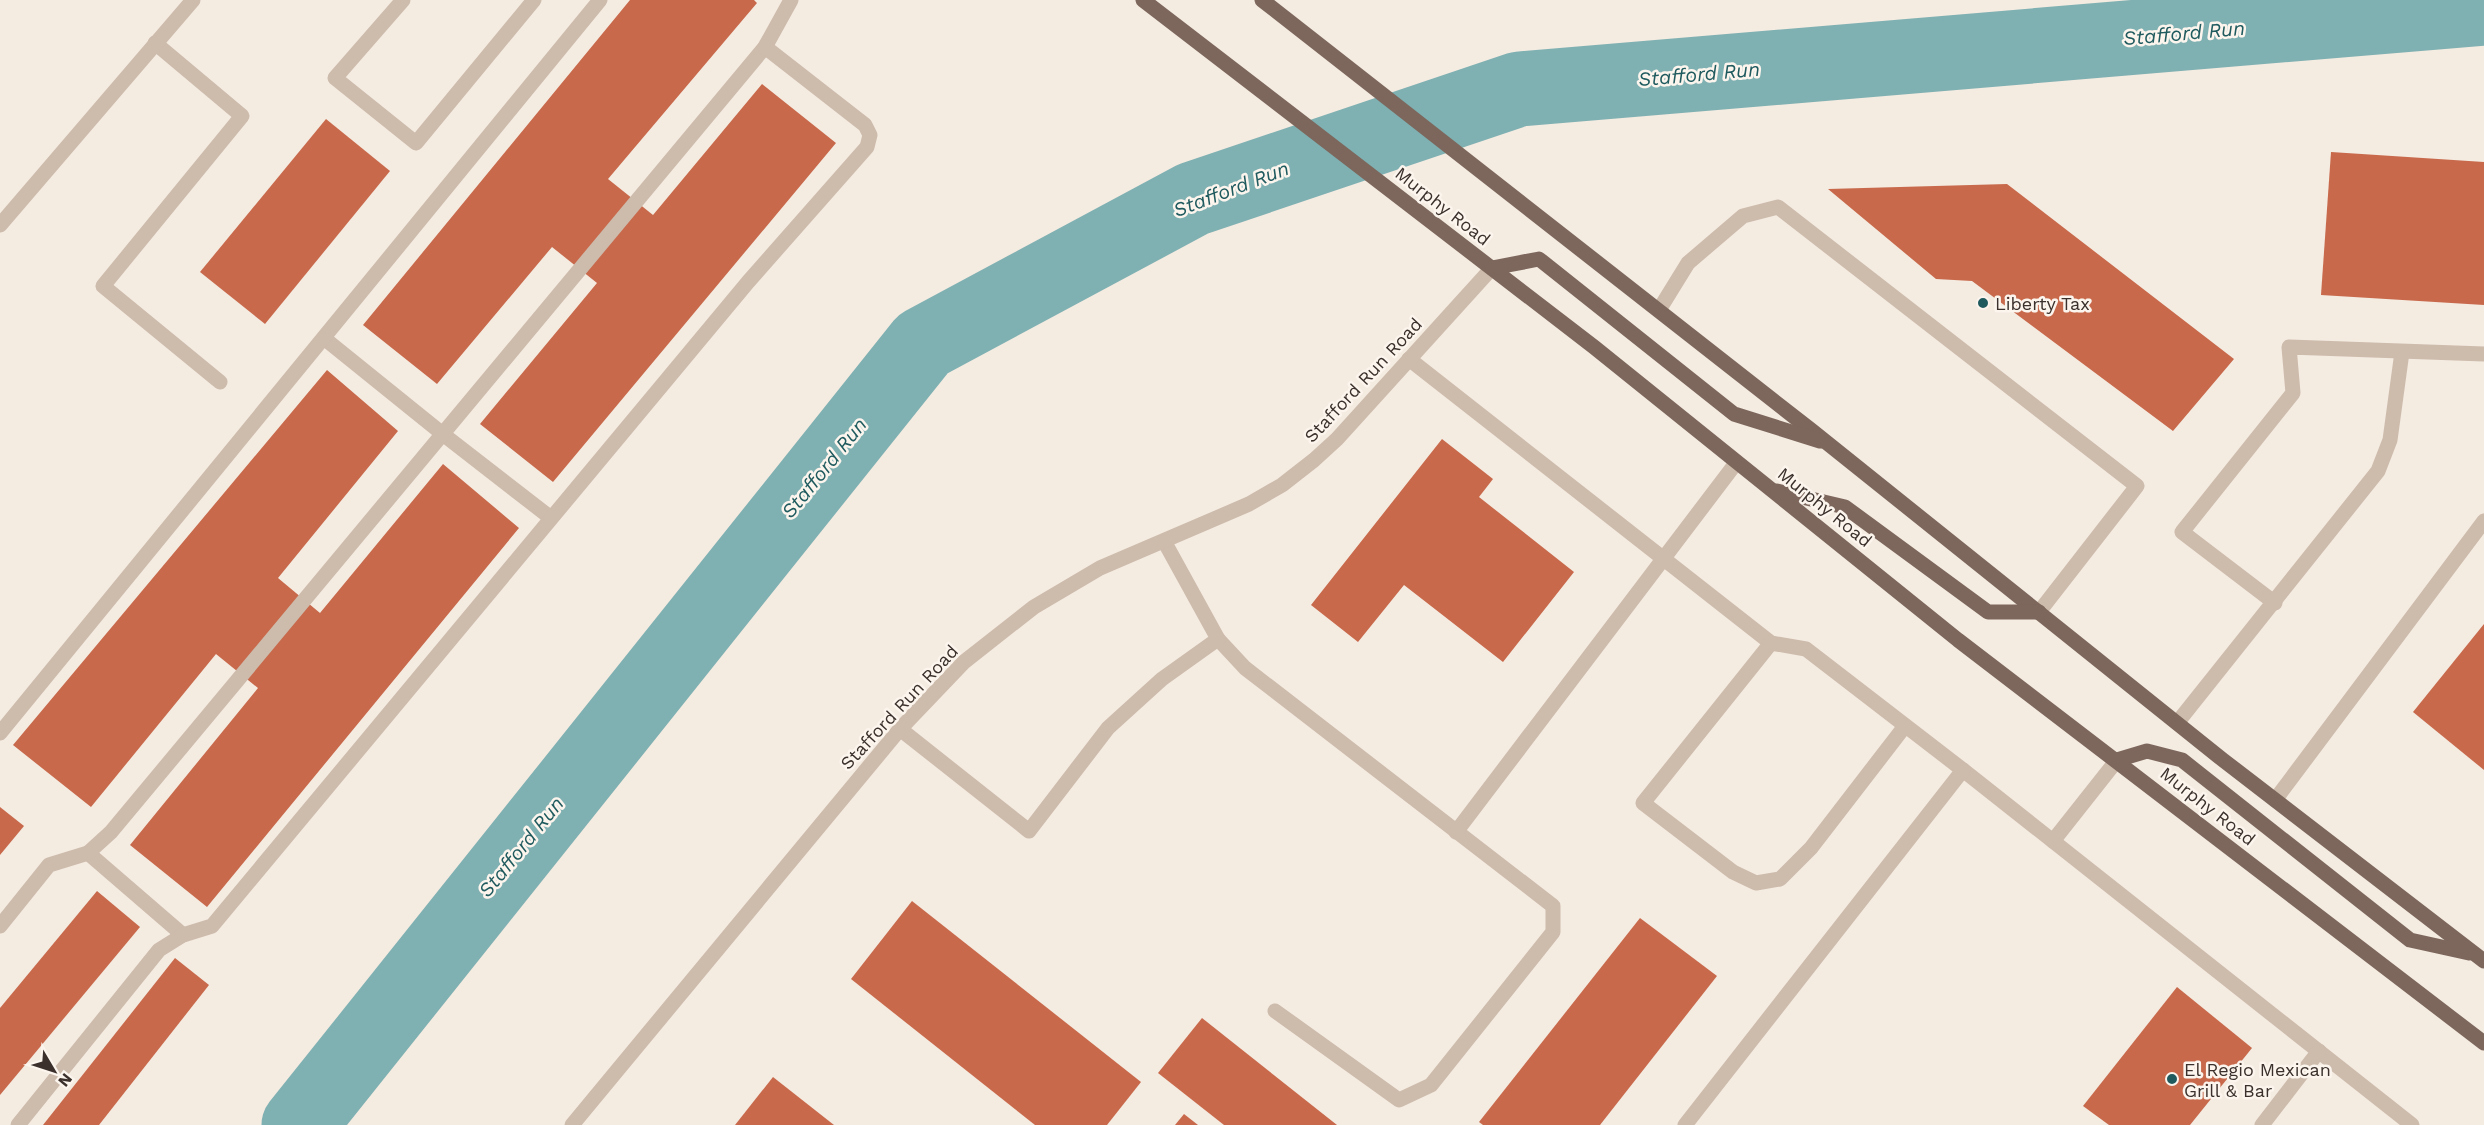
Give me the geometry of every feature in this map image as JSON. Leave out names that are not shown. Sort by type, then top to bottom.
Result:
[{"type":"main road","points":[[1262,0],[1659,310],[2177,723],[2479,958]]},
{"type":"main road","name":"Murphy Road","points":[[1148,4],[1594,347],[1958,640],[2484,1043]]},
{"type":"main road","points":[[1492,268],[1539,259],[1734,414],[1828,444]]},
{"type":"main road","points":[[1772,489],[1845,507],[1988,612],[2039,612]]},
{"type":"main road","points":[[2117,760],[2147,751],[2182,760],[2410,940],[2479,958]]},
{"type":"street","points":[[0,225],[193,0]]},
{"type":"street","points":[[403,0],[335,78],[416,143],[534,0]]},
{"type":"street","points":[[0,733],[325,339],[600,0]]},
{"type":"street","points":[[0,926],[50,865],[88,853],[111,832],[765,47],[791,0]]},
{"type":"street","points":[[155,43],[242,116],[103,286],[220,382]]},
{"type":"street","points":[[18,1125],[159,950],[183,936],[212,926],[748,282],[867,147],[870,135],[866,125],[765,47]]},
{"type":"street","points":[[1659,310],[1688,263],[1743,216],[1778,207],[2137,486],[2039,612]]},
{"type":"street","name":"Stafford Run Road","points":[[572,1125],[900,729],[964,662],[1034,607],[1100,568],[1249,504],[1282,485],[1337,439],[1492,268]]},
{"type":"street","points":[[325,339],[551,518]]},
{"type":"street","points":[[2274,603],[2182,532],[2293,393],[2289,347],[2484,354]]},
{"type":"street","points":[[2177,723],[2378,471],[2390,440],[2402,352]]},
{"type":"street","points":[[1409,359],[1771,644],[1806,649],[1964,770],[2412,1125]]},
{"type":"street","points":[[1456,832],[1736,463]]},
{"type":"street","points":[[2275,800],[2484,521]]},
{"type":"street","points":[[1164,541],[1218,639],[1245,668],[1553,906],[1553,932],[1431,1085],[1399,1100],[1275,1011]]},
{"type":"street","points":[[900,729],[1029,831],[1108,728],[1162,679],[1218,639]]},
{"type":"street","points":[[1771,644],[1643,803],[1733,872],[1756,883],[1780,879],[1811,848],[1905,726]]},
{"type":"street","points":[[2053,841],[2117,760]]},
{"type":"street","points":[[1684,1125],[1964,770]]},
{"type":"street","points":[[88,853],[183,936]]},
{"type":"street","points":[[2262,1125],[2319,1051]]},
{"type":"building","points":[[630,0],[754,0],[757,3],[608,179],[653,215],[762,84],[836,143],[553,482],[480,424],[597,283],[552,247],[437,384],[363,325]]},
{"type":"building","points":[[326,119],[390,171],[265,324],[200,272]]},
{"type":"building","points":[[2331,152],[2484,162],[2484,305],[2321,295]]},
{"type":"building","points":[[2007,184],[2234,359],[2173,431],[1972,281],[1936,279],[1828,189]]},
{"type":"building","points":[[327,370],[398,431],[278,578],[320,613],[443,464],[519,528],[207,907],[130,845],[258,688],[216,654],[91,807],[13,745]]},
{"type":"building","points":[[1442,439],[1493,479],[1479,497],[1574,572],[1503,662],[1404,585],[1358,642],[1311,605]]},
{"type":"building","points":[[2484,624],[2484,770],[2413,712]]},
{"type":"building","points":[[0,807],[24,826],[0,855]]},
{"type":"building","points":[[97,891],[140,927],[0,1095],[0,1008]]},
{"type":"building","points":[[912,901],[1141,1082],[1107,1125],[1035,1125],[851,979]]},
{"type":"building","points":[[1640,918],[1717,976],[1600,1125],[1483,1125],[1479,1122]]},
{"type":"building","points":[[175,958],[209,985],[99,1125],[43,1125]]},
{"type":"building","points":[[2177,987],[2252,1048],[2190,1125],[2109,1125],[2083,1106]]},
{"type":"building","points":[[1202,1018],[1337,1125],[1224,1125],[1158,1073]]},
{"type":"building","points":[[773,1077],[834,1125],[735,1125]]},
{"type":"building","points":[[1184,1114],[1198,1125],[1175,1125]]},
{"type":"waterway","name":"Stafford Run","points":[[299,1125],[923,344],[1193,199],[1519,89],[2484,8]]},
{"type":"place","name":"Liberty Tax","points":[[1983,303]]},
{"type":"place","name":"El Regio Mexican Grill & Bar","points":[[2172,1079]]}]
